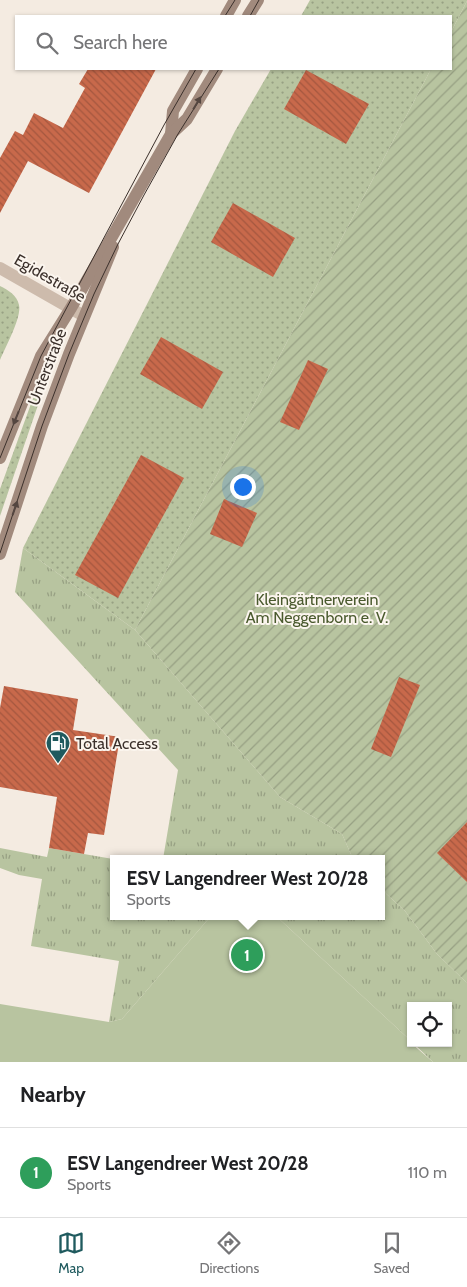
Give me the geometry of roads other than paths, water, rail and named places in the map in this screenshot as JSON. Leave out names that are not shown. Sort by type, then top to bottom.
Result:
[{"type":"main road","points":[[227,15],[235,0]]},
{"type":"main road","points":[[249,15],[258,0]]},
{"type":"main road","name":"Unterstraße","points":[[171,134],[173,111],[196,70]]},
{"type":"main road","name":"Unterstraße","points":[[0,458],[41,356],[71,308],[171,134],[187,119],[216,70]]},
{"type":"main road","name":"Unterstraße","points":[[0,554],[42,426],[84,316],[134,196]]},
{"type":"street","name":"Egidestraße","points":[[0,268],[84,316]]},
{"type":"tram line","points":[[226,15],[235,0]]},
{"type":"tram line","points":[[251,15],[259,0]]},
{"type":"tram line","points":[[0,458],[41,356],[164,125],[195,70]]},
{"type":"tram line","points":[[0,553],[42,426],[94,294],[144,195],[178,134],[218,70]]},
{"type":"place","name":"Total Access","points":[[58,764]]},
{"type":"place","name":"ESV Langendreer West 20/28","points":[[247,955]]},
{"type":"park label","name":"Kleingärtnerverein Am Neggenborn e. V.","points":[[317,608]]}]
